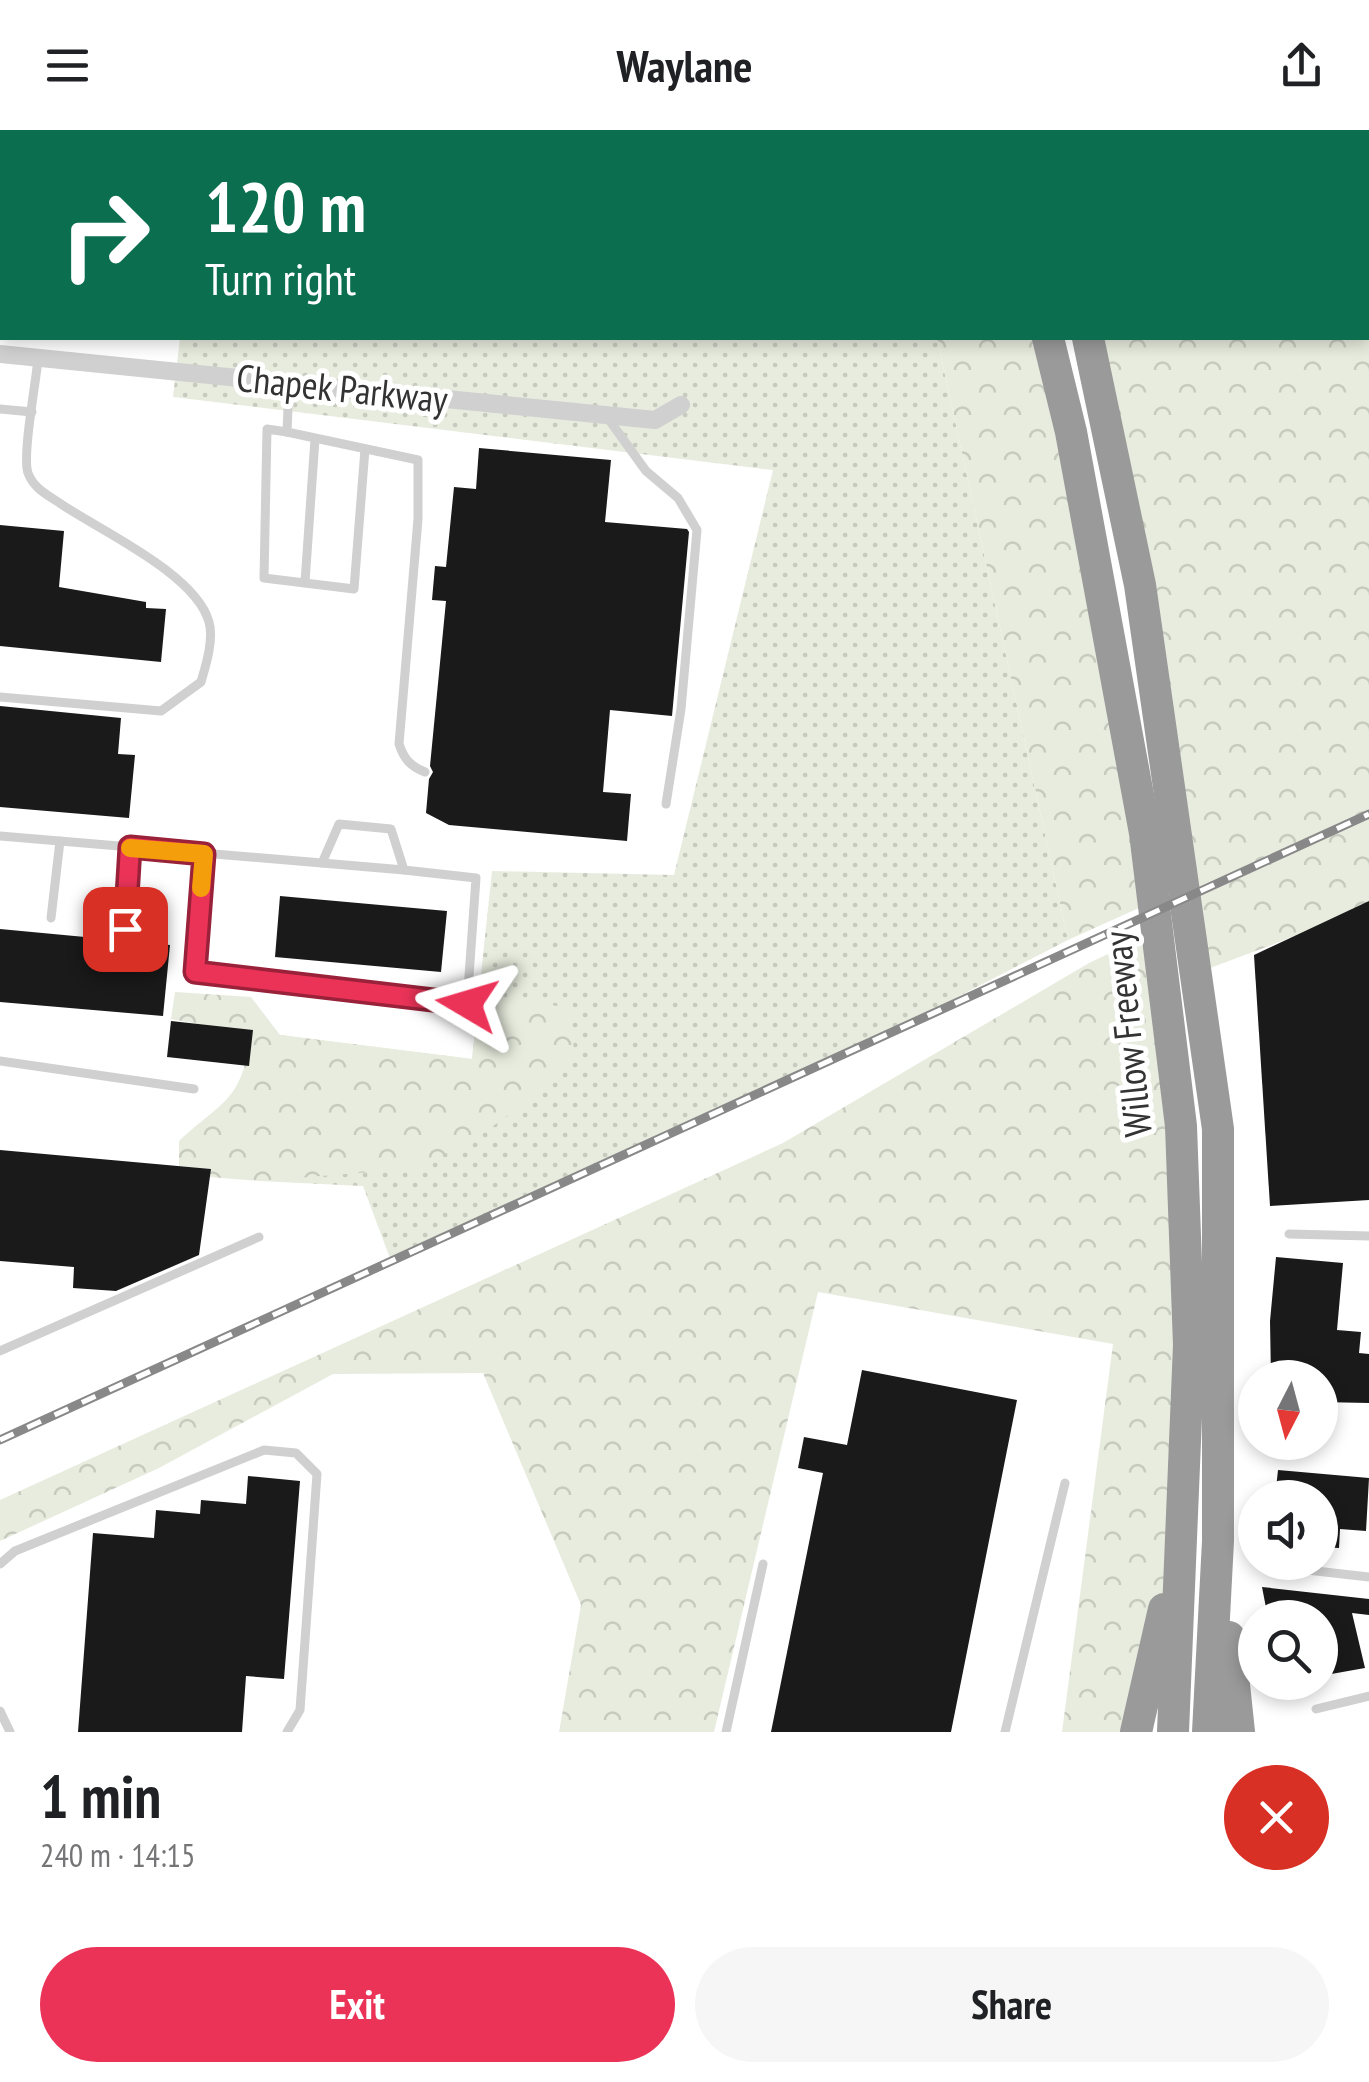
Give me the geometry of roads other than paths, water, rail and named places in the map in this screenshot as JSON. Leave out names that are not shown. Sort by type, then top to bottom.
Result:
[{"type":"highway","name":"Willow Freeway","points":[[1048,340],[1071,432],[1145,833],[1181,1126],[1188,1345],[1173,1732]]},
{"type":"highway","name":"Willow Freeway","points":[[1088,340],[1140,586],[1218,1129],[1218,1542],[1208,1732]]},
{"type":"highway","points":[[1136,1732],[1184,1516]]},
{"type":"highway","points":[[1218,1542],[1239,1732]]},
{"type":"street","name":"Chapek Parkway","points":[[0,354],[655,420],[681,405]]},
{"type":"lane","points":[[0,698],[161,711],[200,682],[211,626],[202,604],[171,574],[34,486],[26,469],[38,358]]},
{"type":"lane","points":[[286,432],[289,384]]},
{"type":"lane","points":[[0,409],[32,412]]},
{"type":"lane","points":[[605,415],[646,471],[678,498],[696,530],[680,709],[666,804]]},
{"type":"lane","points":[[365,449],[354,589],[264,578],[267,429],[286,432],[418,460],[418,520],[399,744],[403,757],[425,772]]},
{"type":"lane","points":[[306,582],[316,439]]},
{"type":"lane","points":[[322,863],[339,824],[391,829],[404,870]]},
{"type":"lane","points":[[0,836],[404,870],[476,878],[467,1004],[195,972],[204,854]]},
{"type":"lane","points":[[52,918],[60,841]]},
{"type":"lane","points":[[125,929],[130,847]]},
{"type":"lane","points":[[0,1061],[194,1089]]},
{"type":"lane","points":[[1290,1234],[1369,1236]]},
{"type":"lane","points":[[0,1351],[259,1236]]},
{"type":"lane","points":[[0,1564],[15,1551],[264,1450],[296,1453],[317,1474],[316,1515],[300,1710],[287,1732]]},
{"type":"lane","points":[[1005,1732],[1065,1483]]},
{"type":"lane","points":[[726,1732],[763,1564]]},
{"type":"lane","points":[[1338,1573],[1369,1577]]},
{"type":"lane","points":[[1316,1709],[1369,1696]]},
{"type":"lane","points":[[0,1711],[10,1732]]},
{"type":"railway","points":[[0,1440],[1369,814]]}]
